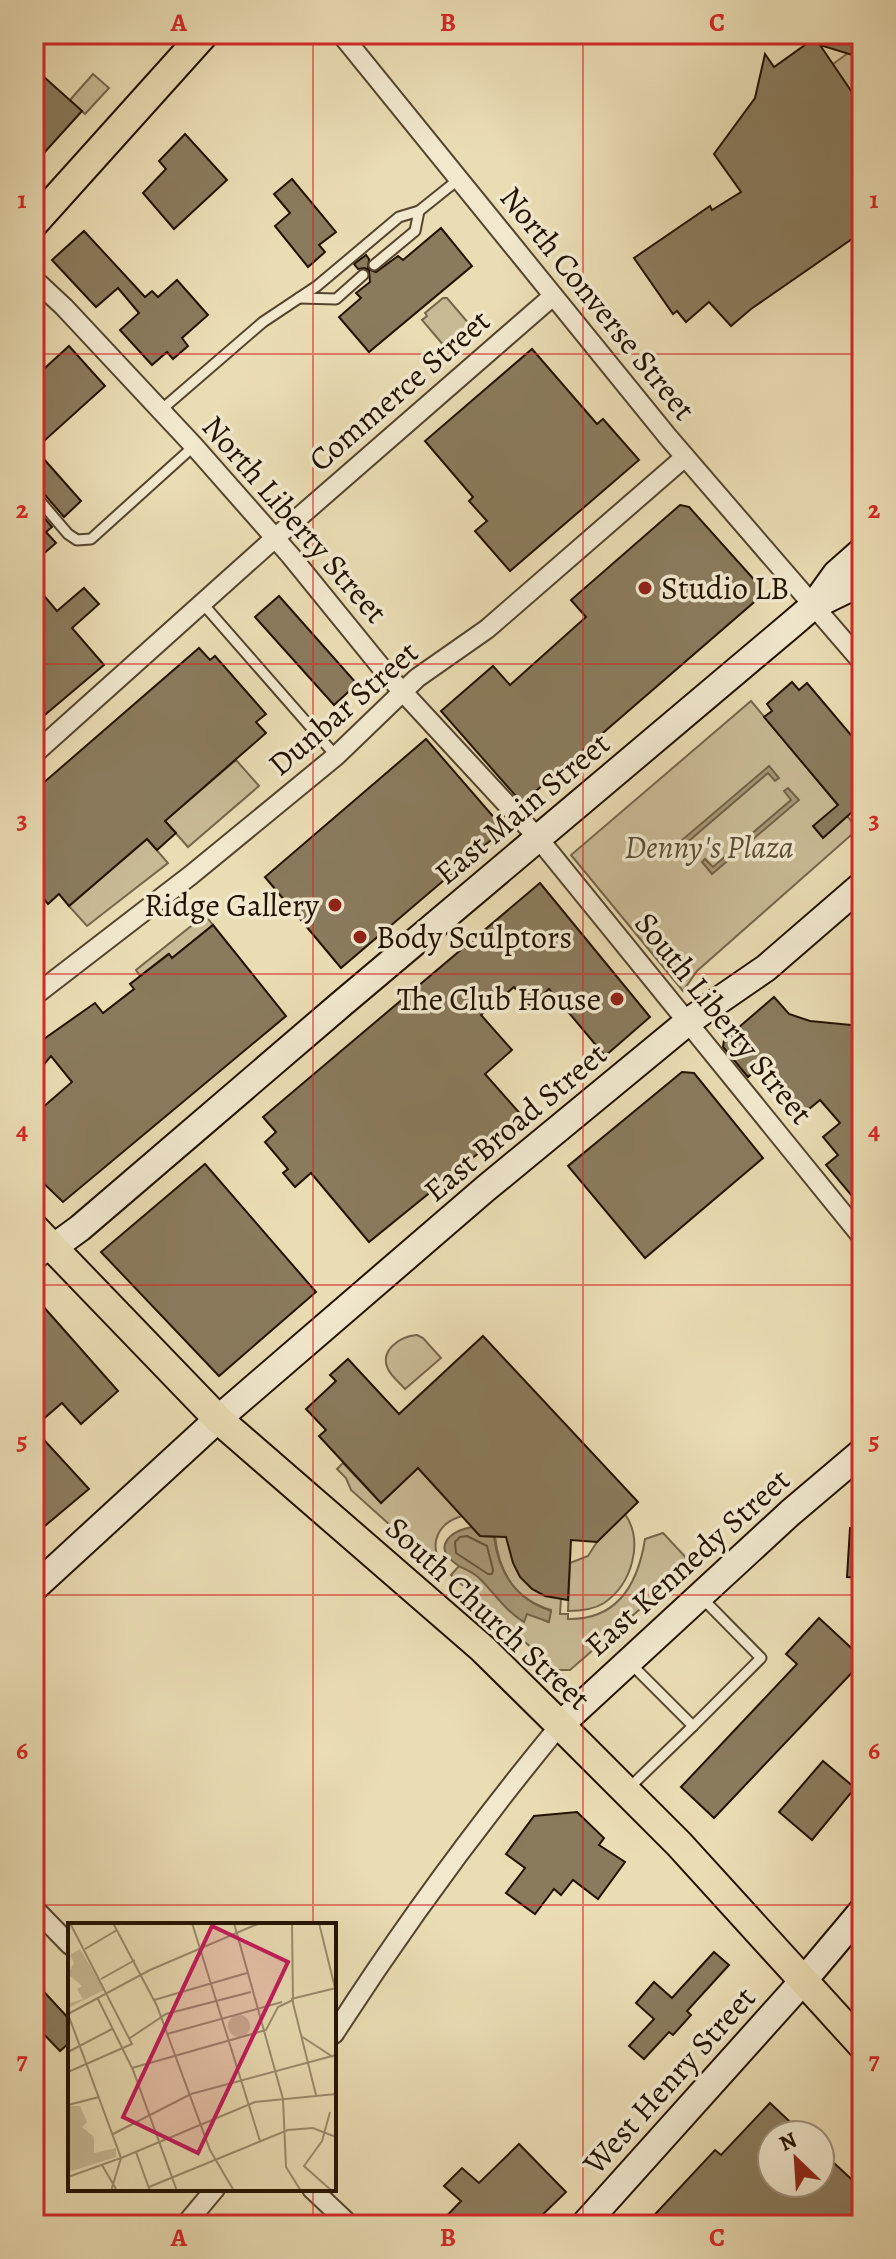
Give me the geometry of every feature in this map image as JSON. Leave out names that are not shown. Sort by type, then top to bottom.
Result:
[{"type":"main road","points":[[34,223],[204,34]]},
{"type":"main road","name":"South Church Street","points":[[41,1245],[218,1419],[483,1649],[626,1791],[862,2045]]},
{"type":"street","name":"North Converse Street","points":[[341,34],[685,457],[862,662]]},
{"type":"street","name":"North Liberty Street","points":[[34,279],[194,446],[403,691],[538,838]]},
{"type":"street","name":"Commerce Street","points":[[34,754],[275,538],[553,296]]},
{"type":"street","name":"Dunbar Street","points":[[34,996],[191,875],[336,756],[403,691],[487,629],[685,457]]},
{"type":"street","name":"East Main Street","points":[[41,1245],[80,1228],[813,606],[836,574],[862,551]]},
{"type":"street","name":"East Main Street","points":[[813,606],[862,579]]},
{"type":"street","name":"South Liberty Street","points":[[538,838],[862,1237]]},
{"type":"street","name":"East Broad Street","points":[[34,1588],[218,1419],[485,1189],[689,1021],[766,968],[862,885]]},
{"type":"street","name":"East Kennedy Street","points":[[560,1725],[790,1513],[862,1452]]},
{"type":"street","points":[[336,2031],[466,1847],[560,1725]]},
{"type":"street","points":[[34,1908],[68,1943]]},
{"type":"street","name":"West Henry Street","points":[[584,2225],[862,1911]]},
{"type":"street","points":[[185,2225],[213,2191]]},
{"type":"street","points":[[314,2191],[350,2225]]},
{"type":"lane","points":[[161,410],[263,322],[299,298],[399,217],[419,211],[459,179]]},
{"type":"lane","points":[[374,265],[415,231],[419,211]]},
{"type":"lane","points":[[299,298],[336,299],[363,275]]},
{"type":"lane","points":[[34,494],[68,534],[77,540],[91,539],[194,446]]},
{"type":"lane","points":[[203,604],[336,756]]},
{"type":"lane","points":[[626,1791],[761,1658],[700,1596]]},
{"type":"lane","points":[[628,1662],[693,1726]]},
{"type":"green space","points":[[851,51],[862,58],[862,101],[830,123],[833,64]]},
{"type":"green space","points":[[93,74],[109,88],[85,114],[70,100]]},
{"type":"green space","points":[[447,298],[470,325],[445,347],[422,320],[427,316],[425,313]]},
{"type":"green space","name":"Denny's Plaza","points":[[751,701],[858,829],[697,971],[683,991],[571,855]]},
{"type":"green space","points":[[236,760],[259,786],[188,847],[165,821]]},
{"type":"green space","points":[[147,839],[168,863],[87,926],[69,906]]},
{"type":"green space","points":[[205,915],[213,925],[172,958],[168,954],[140,976],[136,970]]},
{"type":"green space","points":[[417,1335],[441,1358],[405,1389],[389,1372],[386,1356],[398,1341]]},
{"type":"green space","points":[[343,1463],[381,1503],[418,1468],[462,1516],[447,1524],[438,1535],[436,1549],[442,1566],[439,1569],[351,1490],[346,1478],[337,1469]]},
{"type":"green space","points":[[625,1514],[631,1525],[634,1549],[622,1585],[600,1605],[568,1611],[570,1563],[588,1556],[597,1542]]},
{"type":"green space","points":[[663,1533],[692,1564],[570,1670],[556,1670],[451,1575],[459,1566],[471,1571],[524,1609],[548,1622],[551,1610],[519,1592],[505,1573],[495,1536],[509,1537],[513,1562],[523,1577],[561,1599],[560,1614],[568,1614],[568,1619],[585,1618],[600,1613],[623,1596],[637,1571],[645,1539]]},
{"type":"water","points":[[769,766],[779,778],[775,781],[768,773],[690,840],[697,849],[692,852],[682,840]]},
{"type":"water","points":[[788,788],[799,800],[712,874],[702,862],[705,859],[713,867],[791,800],[784,791]]},
{"type":"water","points":[[472,1527],[480,1536],[494,1537],[500,1562],[511,1583],[538,1606],[551,1611],[549,1622],[527,1614],[524,1622],[478,1577],[449,1558],[445,1552],[447,1541],[457,1532]]},
{"type":"building","points":[[797,34],[862,34],[862,58],[820,45],[862,107],[862,232],[731,326],[709,302],[686,322],[677,311],[673,314],[634,258],[710,206],[712,210],[741,192],[714,154],[755,98],[765,54],[774,67],[809,42],[796,38]]},
{"type":"building","points":[[34,68],[82,111],[34,164]]},
{"type":"building","points":[[185,134],[227,180],[174,229],[143,193],[166,169],[159,161]]},
{"type":"building","points":[[292,179],[336,232],[319,245],[325,252],[308,267],[275,226],[290,213],[274,194]]},
{"type":"building","points":[[441,228],[472,266],[369,352],[339,317],[361,298],[356,293],[370,282],[369,271],[358,269],[354,264],[366,255],[369,259],[368,269],[376,272],[398,256],[403,260]]},
{"type":"building","points":[[84,231],[145,297],[152,291],[158,297],[177,280],[208,315],[182,338],[188,346],[173,359],[167,352],[152,365],[120,330],[139,313],[118,288],[96,307],[52,260]]},
{"type":"building","points":[[69,346],[105,386],[35,449],[81,501],[64,517],[40,489],[34,487],[34,378]]},
{"type":"building","points":[[532,349],[597,424],[603,419],[639,460],[510,571],[475,531],[487,521],[469,501],[473,497],[425,441]]},
{"type":"building","points":[[680,505],[689,507],[758,584],[760,597],[522,803],[441,711],[493,666],[510,685],[586,617],[571,600]]},
{"type":"building","points":[[34,506],[52,527],[46,532],[56,543],[34,562]]},
{"type":"building","points":[[34,584],[57,611],[84,588],[99,604],[72,628],[104,665],[34,724]]},
{"type":"building","points":[[279,596],[357,684],[334,705],[255,617]]},
{"type":"building","points":[[199,648],[210,660],[215,656],[266,714],[256,722],[266,733],[165,821],[176,833],[157,850],[147,839],[69,906],[59,894],[48,904],[34,887],[34,791]]},
{"type":"building","points":[[792,682],[799,690],[807,683],[862,748],[862,803],[823,838],[813,826],[838,805],[764,717],[772,711],[767,704]]},
{"type":"building","points":[[426,739],[504,829],[341,968],[265,877]]},
{"type":"building","points":[[540,883],[650,1017],[605,1056],[549,989],[530,1006],[514,987],[481,1015],[512,1050],[485,1074],[523,1117],[369,1242],[311,1173],[295,1187],[283,1173],[288,1169],[265,1142],[276,1132],[263,1117]]},
{"type":"building","points":[[213,925],[286,1016],[63,1202],[34,1174],[34,1115],[72,1082],[51,1056],[34,1076],[34,1046],[95,1003],[103,1013],[134,989],[130,984],[169,954],[172,958]]},
{"type":"building","points":[[774,997],[789,1014],[810,1021],[851,1025],[862,1022],[862,1208],[826,1165],[838,1155],[823,1137],[840,1123],[820,1100],[803,1114],[763,1064],[748,1077],[723,1047],[724,1040]]},
{"type":"building","points":[[682,1072],[694,1073],[763,1158],[645,1258],[568,1166]]},
{"type":"building","points":[[205,1164],[316,1292],[219,1376],[101,1252]]},
{"type":"building","points":[[34,1296],[118,1391],[81,1424],[62,1403],[34,1427]]},
{"type":"building","points":[[483,1336],[638,1502],[597,1542],[571,1540],[568,1600],[545,1596],[532,1589],[520,1577],[513,1563],[506,1537],[480,1536],[418,1468],[381,1503],[319,1436],[326,1430],[306,1409],[336,1381],[330,1375],[348,1359],[399,1414]]},
{"type":"building","points":[[34,1429],[89,1489],[34,1535]]},
{"type":"building","points":[[850,1528],[862,1529],[862,1578],[847,1577]]},
{"type":"building","points":[[819,1618],[862,1658],[862,1662],[714,1818],[681,1787],[797,1664],[786,1654]]},
{"type":"building","points":[[823,1761],[855,1788],[812,1840],[779,1812]]},
{"type":"building","points":[[577,1812],[604,1838],[599,1845],[625,1862],[598,1899],[573,1880],[561,1895],[554,1889],[535,1914],[506,1893],[525,1868],[506,1854],[534,1816]]},
{"type":"building","points":[[714,1952],[729,1965],[687,2011],[691,2015],[673,2035],[669,2032],[644,2059],[629,2046],[654,2019],[636,2003],[654,1982],[672,1998]]},
{"type":"building","points":[[34,1981],[68,2018],[68,2044],[60,2051],[34,2024]]},
{"type":"building","points":[[770,2103],[787,2119],[756,2119],[756,2199],[836,2199],[836,2165],[862,2189],[862,2225],[645,2225],[715,2150],[721,2155]]},
{"type":"building","points":[[519,2144],[566,2192],[532,2225],[438,2225],[461,2201],[444,2186],[462,2168],[479,2183]]},
{"type":"place","name":"Studio LB","points":[[645,588]]},
{"type":"place","name":"Ridge Gallery","points":[[335,905]]},
{"type":"place","name":"Body Sculptors","points":[[360,937]]},
{"type":"place","name":"The Club House","points":[[617,999]]}]
